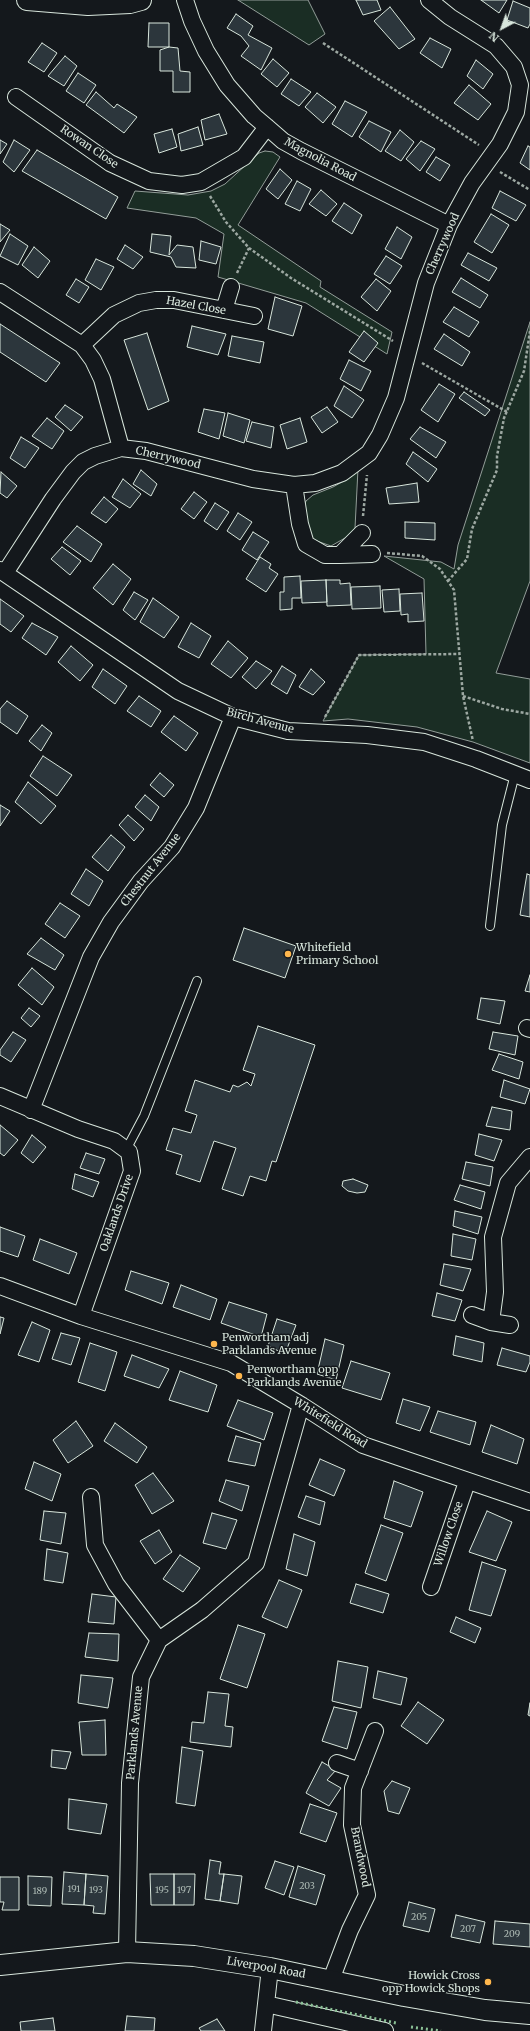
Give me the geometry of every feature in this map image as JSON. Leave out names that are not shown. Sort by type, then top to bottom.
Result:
[{"type":"street","points":[[27,0],[88,5],[130,3],[141,0]]},
{"type":"street","name":"Magnolia Road","points":[[185,0],[206,51],[228,85],[254,116],[266,127],[283,141],[301,151],[449,225]]},
{"type":"street","name":"Cherrywood","points":[[3,572],[73,472],[83,462],[95,456],[121,448],[146,451],[253,479],[294,486],[315,483],[342,473],[369,453],[380,435],[396,398],[426,283],[449,225],[516,112],[520,85],[514,67],[496,46],[450,17],[429,0]]},
{"type":"street","name":"Rowan Close","points":[[16,97],[110,163],[149,181],[182,185],[201,182],[244,157],[266,127]]},
{"type":"street","points":[[224,310],[231,287]]},
{"type":"street","points":[[0,292],[82,345],[93,360],[102,379],[121,448]]},
{"type":"street","name":"Hazel Close","points":[[82,345],[114,315],[139,303],[156,300],[174,300],[254,316]]},
{"type":"street","points":[[294,486],[300,524],[306,544],[325,555],[372,554]]},
{"type":"street","points":[[340,555],[362,533]]},
{"type":"street","name":"Birch Avenue","points":[[3,572],[178,692],[233,717],[288,731],[367,735],[424,742],[476,758],[530,780]]},
{"type":"street","name":"Chestnut Avenue","points":[[31,1110],[91,957],[111,922],[141,881],[172,847],[196,808],[233,717]]},
{"type":"street","points":[[0,1096],[78,1129],[114,1141],[126,1150]]},
{"type":"street","name":"Oaklands Drive","points":[[81,1316],[132,1171],[129,1152],[126,1150]]},
{"type":"street","points":[[491,1322],[494,1292],[493,1237],[508,1183],[530,1157]]},
{"type":"street","name":"Whitefield Road","points":[[0,1286],[81,1316],[231,1363],[301,1405],[363,1445],[467,1482],[530,1502]]},
{"type":"street","points":[[472,1315],[491,1322],[510,1325]]},
{"type":"street","name":"Parklands Avenue","points":[[127,1952],[130,1783],[141,1677],[159,1640],[202,1610],[256,1563],[301,1405]]},
{"type":"street","name":"Willow Close","points":[[431,1587],[467,1482]]},
{"type":"street","points":[[91,1497],[95,1545],[116,1584],[159,1640]]},
{"type":"street","name":"Brandwood","points":[[331,1980],[350,1930],[367,1895],[352,1826],[353,1788],[376,1731]]},
{"type":"street","points":[[337,1763],[360,1771]]},
{"type":"street","name":"Liverpool Road","points":[[0,1964],[127,1952],[194,1956],[270,1968],[404,1996],[478,2009],[530,2014]]},
{"type":"street","points":[[263,2031],[270,1968]]},
{"type":"street","points":[[266,2004],[385,2031]]},
{"type":"lane","points":[[490,926],[502,825],[515,774]]},
{"type":"lane","points":[[126,1150],[144,1116],[197,981]]},
{"type":"path","points":[[323,43],[489,159],[530,190]]},
{"type":"path","points":[[201,182],[226,222],[249,248],[291,278],[407,352],[506,412]]},
{"type":"path","points":[[231,287],[249,248]]},
{"type":"path","points":[[448,581],[467,559],[472,530],[497,470],[497,456],[506,412],[524,371],[530,331]]},
{"type":"path","points":[[362,533],[369,453]]},
{"type":"path","points":[[372,554],[393,553],[422,556],[440,569],[454,590],[463,696],[476,758]]},
{"type":"path","points":[[316,733],[359,655],[460,654]]},
{"type":"path","points":[[463,696],[502,709],[530,714]]},
{"type":"green space","points":[[238,0],[308,0],[325,34],[309,45]]},
{"type":"green space","points":[[265,151],[273,152],[280,157],[238,225],[321,281],[320,287],[392,332],[387,354],[306,303],[218,277],[224,234],[196,218],[127,208],[135,191],[188,195],[211,191],[225,184],[259,153]]},
{"type":"green space","points":[[530,322],[530,581],[496,673],[530,679],[530,763],[473,742],[417,727],[348,719],[323,721],[359,655],[426,654],[424,579],[384,556],[441,562],[454,569],[458,545]]},
{"type":"green space","points":[[358,469],[355,528],[345,538],[331,546],[314,540],[307,529],[303,508],[306,501],[313,495],[333,487],[349,478]]},
{"type":"building","points":[[356,0],[377,0],[381,10],[363,15]]},
{"type":"building","points":[[481,0],[507,0],[499,13]]},
{"type":"building","points":[[513,1],[530,8],[530,24],[528,28],[507,20]]},
{"type":"building","points":[[390,7],[415,39],[399,49],[374,21]]},
{"type":"building","points":[[236,14],[253,26],[248,35],[272,48],[261,70],[241,56],[249,46],[241,36],[227,28]]},
{"type":"building","points":[[149,23],[169,23],[169,47],[148,47]]},
{"type":"building","points":[[430,38],[451,49],[442,68],[420,53]]},
{"type":"building","points":[[42,43],[57,53],[44,72],[28,62]]},
{"type":"building","points":[[169,47],[178,48],[180,71],[190,72],[190,92],[173,92],[173,71],[160,71],[160,50]]},
{"type":"building","points":[[65,56],[77,66],[64,86],[48,76]]},
{"type":"building","points":[[273,59],[289,73],[277,87],[261,74]]},
{"type":"building","points":[[476,60],[493,74],[483,89],[467,76]]},
{"type":"building","points":[[78,73],[96,85],[84,103],[66,91]]},
{"type":"building","points":[[291,79],[311,92],[299,106],[281,94]]},
{"type":"building","points":[[469,85],[491,104],[478,120],[454,103]]},
{"type":"building","points":[[96,92],[114,108],[117,104],[137,117],[124,133],[86,105]]},
{"type":"building","points":[[317,93],[336,107],[323,123],[305,107]]},
{"type":"building","points":[[345,101],[367,112],[352,137],[332,124]]},
{"type":"building","points":[[219,114],[227,134],[205,140],[201,120]]},
{"type":"building","points":[[369,121],[391,132],[381,152],[359,137]]},
{"type":"building","points":[[198,127],[203,145],[181,151],[178,134]]},
{"type":"building","points":[[172,129],[177,147],[159,153],[154,134]]},
{"type":"building","points":[[400,130],[414,142],[401,161],[385,151]]},
{"type":"building","points":[[0,140],[7,144],[0,154]]},
{"type":"building","points":[[14,140],[30,150],[14,172],[3,162]]},
{"type":"building","points":[[421,141],[435,149],[420,171],[406,159]]},
{"type":"building","points":[[528,146],[530,147],[530,170],[520,163]]},
{"type":"building","points":[[37,150],[118,197],[106,219],[22,171]]},
{"type":"building","points":[[436,157],[450,165],[440,181],[426,172]]},
{"type":"building","points":[[280,169],[292,180],[278,199],[266,189]]},
{"type":"building","points":[[297,181],[311,189],[300,211],[285,204]]},
{"type":"building","points":[[321,190],[337,204],[326,216],[309,204]]},
{"type":"building","points":[[500,191],[526,205],[516,221],[492,208]]},
{"type":"building","points":[[344,203],[362,215],[352,234],[332,221]]},
{"type":"building","points":[[491,214],[509,225],[492,253],[474,242]]},
{"type":"building","points":[[0,224],[10,230],[0,242]]},
{"type":"building","points":[[397,227],[412,237],[401,259],[385,249]]},
{"type":"building","points":[[10,234],[28,246],[18,265],[0,256]]},
{"type":"building","points":[[152,234],[171,236],[169,255],[177,245],[193,247],[196,268],[176,267],[171,257],[150,252]]},
{"type":"building","points":[[201,241],[221,247],[216,264],[199,260]]},
{"type":"building","points":[[125,245],[143,257],[133,269],[117,259]]},
{"type":"building","points":[[34,247],[50,261],[38,278],[22,265]]},
{"type":"building","points":[[468,253],[497,268],[489,281],[461,265]]},
{"type":"building","points":[[386,256],[402,266],[390,284],[374,274]]},
{"type":"building","points":[[96,259],[114,267],[101,290],[85,280]]},
{"type":"building","points":[[461,278],[488,295],[480,308],[452,292]]},
{"type":"building","points":[[76,279],[89,287],[79,303],[66,295]]},
{"type":"building","points":[[376,279],[391,291],[377,311],[361,297]]},
{"type":"building","points":[[275,297],[302,306],[293,336],[268,329]]},
{"type":"building","points":[[454,307],[479,322],[469,337],[443,322]]},
{"type":"building","points":[[0,324],[60,363],[46,382],[0,352]]},
{"type":"building","points":[[192,326],[226,334],[218,355],[187,347]]},
{"type":"building","points":[[364,331],[378,343],[364,362],[349,352]]},
{"type":"building","points":[[147,333],[169,401],[148,410],[124,340]]},
{"type":"building","points":[[444,334],[470,352],[462,366],[434,349]]},
{"type":"building","points":[[232,336],[264,342],[260,363],[228,356]]},
{"type":"building","points":[[349,360],[371,371],[361,391],[340,379]]},
{"type":"building","points":[[439,384],[455,394],[438,422],[421,410]]},
{"type":"building","points":[[344,386],[364,400],[352,418],[334,406]]},
{"type":"building","points":[[464,392],[490,410],[485,416],[459,398]]},
{"type":"building","points":[[65,405],[83,417],[71,431],[55,417]]},
{"type":"building","points":[[327,407],[338,422],[322,433],[311,417]]},
{"type":"building","points":[[204,409],[225,413],[219,439],[198,432]]},
{"type":"building","points":[[228,413],[250,420],[244,443],[223,436]]},
{"type":"building","points":[[47,418],[64,431],[52,449],[32,436]]},
{"type":"building","points":[[300,418],[307,442],[287,449],[280,425]]},
{"type":"building","points":[[252,422],[274,427],[271,448],[246,441]]},
{"type":"building","points":[[420,427],[446,442],[436,458],[410,439]]},
{"type":"building","points":[[21,437],[39,448],[25,468],[10,458]]},
{"type":"building","points":[[413,452],[437,469],[428,482],[406,464]]},
{"type":"building","points":[[141,470],[157,484],[151,496],[133,484]]},
{"type":"building","points":[[1,472],[17,486],[7,498],[0,493]]},
{"type":"building","points":[[123,479],[141,494],[130,508],[112,497]]},
{"type":"building","points":[[417,483],[419,502],[389,504],[386,488]]},
{"type":"building","points":[[194,492],[207,502],[194,519],[181,509]]},
{"type":"building","points":[[104,497],[118,509],[106,523],[91,513]]},
{"type":"building","points":[[215,503],[229,512],[217,530],[204,521]]},
{"type":"building","points":[[238,513],[252,522],[240,540],[227,531]]},
{"type":"building","points":[[405,522],[435,523],[435,540],[405,538]]},
{"type":"building","points":[[77,526],[102,544],[91,562],[63,542]]},
{"type":"building","points":[[253,532],[269,542],[257,560],[242,550]]},
{"type":"building","points":[[62,547],[81,561],[70,575],[51,559]]},
{"type":"building","points":[[260,557],[271,564],[269,568],[278,574],[266,592],[246,579]]},
{"type":"building","points":[[113,564],[131,579],[113,605],[93,588]]},
{"type":"building","points":[[300,576],[301,598],[292,598],[292,609],[280,610],[280,592],[284,592],[284,577]]},
{"type":"building","points":[[326,580],[340,580],[340,584],[350,583],[351,605],[327,606]]},
{"type":"building","points":[[326,580],[327,602],[302,603],[301,581]]},
{"type":"building","points":[[380,586],[381,608],[352,609],[351,587]]},
{"type":"building","points":[[399,589],[400,611],[384,612],[382,590]]},
{"type":"building","points":[[134,592],[148,600],[135,620],[123,610]]},
{"type":"building","points":[[422,593],[424,621],[408,622],[408,614],[401,615],[400,594]]},
{"type":"building","points":[[153,598],[179,617],[164,638],[140,622]]},
{"type":"building","points":[[0,599],[24,616],[11,632],[0,624]]},
{"type":"building","points":[[32,623],[58,637],[46,655],[22,638]]},
{"type":"building","points":[[191,623],[211,636],[199,658],[178,647]]},
{"type":"building","points":[[228,641],[248,658],[231,678],[211,664]]},
{"type":"building","points":[[71,646],[93,665],[80,681],[58,662]]},
{"type":"building","points":[[256,661],[272,671],[256,689],[242,677]]},
{"type":"building","points":[[282,666],[296,675],[287,694],[271,684]]},
{"type":"building","points":[[103,669],[127,686],[115,704],[92,687]]},
{"type":"building","points":[[311,669],[325,682],[313,695],[299,687]]},
{"type":"building","points":[[139,696],[161,711],[151,727],[127,711]]},
{"type":"building","points":[[7,701],[28,716],[17,734],[0,722],[0,709]]},
{"type":"building","points":[[174,716],[198,733],[186,751],[161,732]]},
{"type":"building","points":[[42,725],[52,733],[41,751],[29,741]]},
{"type":"building","points":[[43,756],[72,775],[57,796],[30,776]]},
{"type":"building","points":[[160,773],[174,785],[164,797],[150,785]]},
{"type":"building","points":[[28,782],[56,806],[41,824],[15,802]]},
{"type":"building","points":[[145,795],[159,807],[151,821],[135,807]]},
{"type":"building","points":[[0,805],[10,811],[0,826]]},
{"type":"building","points":[[128,815],[144,829],[134,841],[119,825]]},
{"type":"building","points":[[111,835],[125,847],[108,871],[92,857]]},
{"type":"building","points":[[86,869],[103,881],[89,906],[71,894]]},
{"type":"building","points":[[527,874],[530,875],[530,917],[520,915]]},
{"type":"building","points":[[60,903],[80,916],[65,938],[45,924]]},
{"type":"building","points":[[244,928],[296,946],[285,978],[233,960]]},
{"type":"building","points":[[41,938],[64,955],[55,970],[27,954]]},
{"type":"building","points":[[32,968],[54,987],[42,1005],[18,985]]},
{"type":"building","points":[[530,975],[530,992],[525,991]]},
{"type":"building","points":[[481,998],[505,1001],[500,1024],[477,1019]]},
{"type":"building","points":[[29,1008],[40,1016],[31,1027],[21,1018]]},
{"type":"building","points":[[258,1026],[315,1045],[276,1162],[272,1161],[266,1181],[250,1176],[243,1196],[222,1189],[236,1148],[214,1141],[200,1182],[176,1174],[182,1155],[166,1150],[173,1128],[191,1133],[197,1115],[185,1111],[195,1080],[230,1092],[233,1085],[238,1087],[247,1082],[251,1086],[255,1074],[243,1070]]},
{"type":"building","points":[[13,1032],[26,1040],[11,1062],[0,1055],[0,1050]]},
{"type":"building","points":[[493,1032],[518,1036],[515,1055],[489,1049]]},
{"type":"building","points":[[499,1054],[523,1062],[519,1079],[492,1070]]},
{"type":"building","points":[[504,1080],[530,1089],[525,1104],[500,1097]]},
{"type":"building","points":[[492,1107],[512,1111],[510,1130],[486,1126]]},
{"type":"building","points":[[0,1125],[18,1140],[4,1156],[0,1153]]},
{"type":"building","points":[[479,1134],[502,1140],[494,1161],[475,1155]]},
{"type":"building","points":[[32,1135],[46,1147],[33,1163],[21,1153]]},
{"type":"building","points":[[86,1153],[105,1159],[99,1174],[80,1168]]},
{"type":"building","points":[[466,1162],[493,1167],[490,1186],[462,1179]]},
{"type":"building","points":[[75,1174],[99,1182],[93,1197],[72,1189]]},
{"type":"building","points":[[353,1179],[368,1185],[365,1192],[357,1193],[348,1191],[342,1186],[343,1181]]},
{"type":"building","points":[[460,1185],[485,1192],[481,1209],[454,1200]]},
{"type":"building","points":[[455,1211],[482,1217],[478,1234],[453,1226]]},
{"type":"building","points":[[0,1227],[25,1236],[18,1257],[0,1251]]},
{"type":"building","points":[[453,1234],[476,1239],[472,1260],[451,1256]]},
{"type":"building","points":[[40,1239],[77,1253],[69,1274],[33,1260]]},
{"type":"building","points":[[444,1264],[471,1269],[463,1291],[440,1285]]},
{"type":"building","points":[[131,1271],[169,1283],[162,1304],[125,1290]]},
{"type":"building","points":[[181,1285],[217,1299],[210,1320],[173,1307]]},
{"type":"building","points":[[437,1293],[462,1300],[455,1321],[432,1316]]},
{"type":"building","points":[[229,1302],[267,1314],[261,1337],[221,1323]]},
{"type":"building","points":[[0,1317],[4,1318],[0,1334]]},
{"type":"building","points":[[277,1319],[296,1325],[285,1354],[268,1346]]},
{"type":"building","points":[[32,1322],[50,1330],[39,1362],[18,1355]]},
{"type":"building","points":[[61,1333],[80,1338],[71,1365],[52,1359]]},
{"type":"building","points":[[456,1336],[484,1343],[482,1362],[453,1355]]},
{"type":"building","points":[[325,1339],[344,1345],[336,1380],[317,1374]]},
{"type":"building","points":[[90,1343],[117,1352],[105,1391],[78,1382]]},
{"type":"building","points":[[502,1348],[530,1356],[530,1362],[526,1372],[497,1365]]},
{"type":"building","points":[[132,1355],[169,1369],[159,1388],[124,1376]]},
{"type":"building","points":[[351,1361],[390,1373],[381,1400],[342,1388]]},
{"type":"building","points":[[180,1371],[217,1385],[208,1412],[169,1400]]},
{"type":"building","points":[[403,1399],[430,1407],[420,1431],[396,1423]]},
{"type":"building","points":[[238,1400],[273,1413],[264,1440],[227,1426]]},
{"type":"building","points":[[438,1411],[476,1422],[470,1445],[430,1432]]},
{"type":"building","points":[[76,1421],[93,1446],[68,1463],[53,1440]]},
{"type":"building","points":[[115,1423],[147,1447],[137,1463],[104,1441]]},
{"type":"building","points":[[491,1425],[524,1439],[517,1464],[482,1452]]},
{"type":"building","points":[[236,1436],[261,1443],[255,1466],[228,1461]]},
{"type":"building","points":[[320,1459],[345,1470],[334,1496],[309,1485]]},
{"type":"building","points":[[34,1462],[61,1474],[52,1501],[25,1489]]},
{"type":"building","points":[[153,1473],[174,1501],[152,1514],[135,1485]]},
{"type":"building","points":[[226,1480],[249,1486],[242,1511],[219,1501]]},
{"type":"building","points":[[394,1481],[423,1492],[411,1527],[384,1518]]},
{"type":"building","points":[[306,1496],[325,1502],[320,1525],[298,1517]]},
{"type":"building","points":[[44,1511],[66,1513],[61,1544],[40,1540]]},
{"type":"building","points":[[487,1511],[512,1522],[496,1561],[469,1552]]},
{"type":"building","points":[[212,1513],[237,1520],[226,1549],[203,1543]]},
{"type":"building","points":[[381,1525],[403,1533],[386,1581],[365,1573]]},
{"type":"building","points":[[159,1530],[172,1552],[155,1564],[140,1541]]},
{"type":"building","points":[[294,1534],[315,1542],[307,1576],[286,1569]]},
{"type":"building","points":[[47,1549],[68,1553],[63,1583],[44,1580]]},
{"type":"building","points":[[180,1555],[200,1568],[183,1592],[163,1579]]},
{"type":"building","points":[[482,1562],[506,1570],[491,1616],[469,1610]]},
{"type":"building","points":[[279,1580],[302,1590],[287,1628],[262,1617]]},
{"type":"building","points":[[356,1584],[389,1594],[383,1613],[350,1603]]},
{"type":"building","points":[[92,1594],[116,1597],[114,1624],[88,1622]]},
{"type":"building","points":[[456,1617],[481,1628],[475,1643],[450,1632]]},
{"type":"building","points":[[238,1625],[265,1634],[247,1688],[220,1679]]},
{"type":"building","points":[[89,1633],[119,1634],[118,1661],[85,1657]]},
{"type":"building","points":[[338,1661],[368,1667],[361,1708],[332,1701]]},
{"type":"building","points":[[378,1671],[407,1678],[401,1705],[373,1698]]},
{"type":"building","points":[[81,1675],[113,1678],[108,1708],[78,1703]]},
{"type":"building","points":[[208,1692],[229,1694],[225,1726],[233,1727],[231,1747],[190,1742],[192,1722],[204,1723]]},
{"type":"building","points":[[418,1702],[444,1720],[427,1744],[401,1726]]},
{"type":"building","points":[[530,1703],[530,1716],[528,1715]]},
{"type":"building","points":[[334,1707],[357,1712],[347,1749],[322,1741]]},
{"type":"building","points":[[105,1720],[106,1755],[82,1755],[79,1722]]},
{"type":"building","points":[[182,1747],[203,1751],[195,1806],[176,1803]]},
{"type":"building","points":[[52,1750],[71,1752],[66,1769],[51,1767]]},
{"type":"building","points":[[322,1762],[336,1770],[327,1780],[341,1788],[329,1806],[306,1793]]},
{"type":"building","points":[[392,1781],[410,1788],[399,1814],[388,1811],[384,1791]]},
{"type":"building","points":[[69,1799],[107,1804],[101,1834],[68,1829]]},
{"type":"building","points":[[310,1804],[337,1813],[326,1842],[300,1833]]},
{"type":"building","points":[[210,1860],[221,1862],[219,1874],[224,1874],[220,1901],[205,1899]]},
{"type":"building","points":[[275,1861],[294,1867],[284,1895],[265,1888]]},
{"type":"building","points":[[298,1866],[325,1875],[316,1905],[289,1897]]},
{"type":"building","points":[[64,1872],[86,1874],[84,1905],[62,1904]]},
{"type":"building","points":[[86,1874],[108,1876],[105,1914],[93,1913],[94,1906],[84,1905]]},
{"type":"building","points":[[150,1874],[174,1874],[174,1905],[151,1905]]},
{"type":"building","points":[[174,1874],[195,1874],[194,1905],[174,1905]]},
{"type":"building","points":[[224,1874],[242,1876],[238,1904],[220,1901]]},
{"type":"building","points":[[28,1876],[52,1877],[51,1906],[28,1905]]},
{"type":"building","points":[[0,1877],[19,1877],[19,1910],[2,1910],[4,1902],[0,1902]]},
{"type":"building","points":[[409,1902],[435,1909],[429,1932],[403,1926]]},
{"type":"building","points":[[456,1915],[485,1922],[480,1943],[451,1937]]},
{"type":"building","points":[[495,1921],[530,1924],[530,1947],[493,1944]]},
{"type":"building","points":[[127,2016],[155,2018],[154,2031],[125,2031]]},
{"type":"building","points":[[53,2018],[55,2031],[21,2031],[20,2022]]},
{"type":"building","points":[[217,2019],[225,2031],[201,2031],[199,2028]]},
{"type":"hedge","points":[[296,2002],[396,2023]]},
{"type":"hedge","points":[[411,2027],[441,2031]]},
{"type":"place","name":"Whitefield Primary School","points":[[288,954]]},
{"type":"place","name":"Penwortham adj Parklands Avenue","points":[[214,1344]]},
{"type":"place","name":"Penwortham opp Parklands Avenue","points":[[239,1376]]},
{"type":"place","name":"Howick Cross opp Howick Shops","points":[[488,1982]]}]
